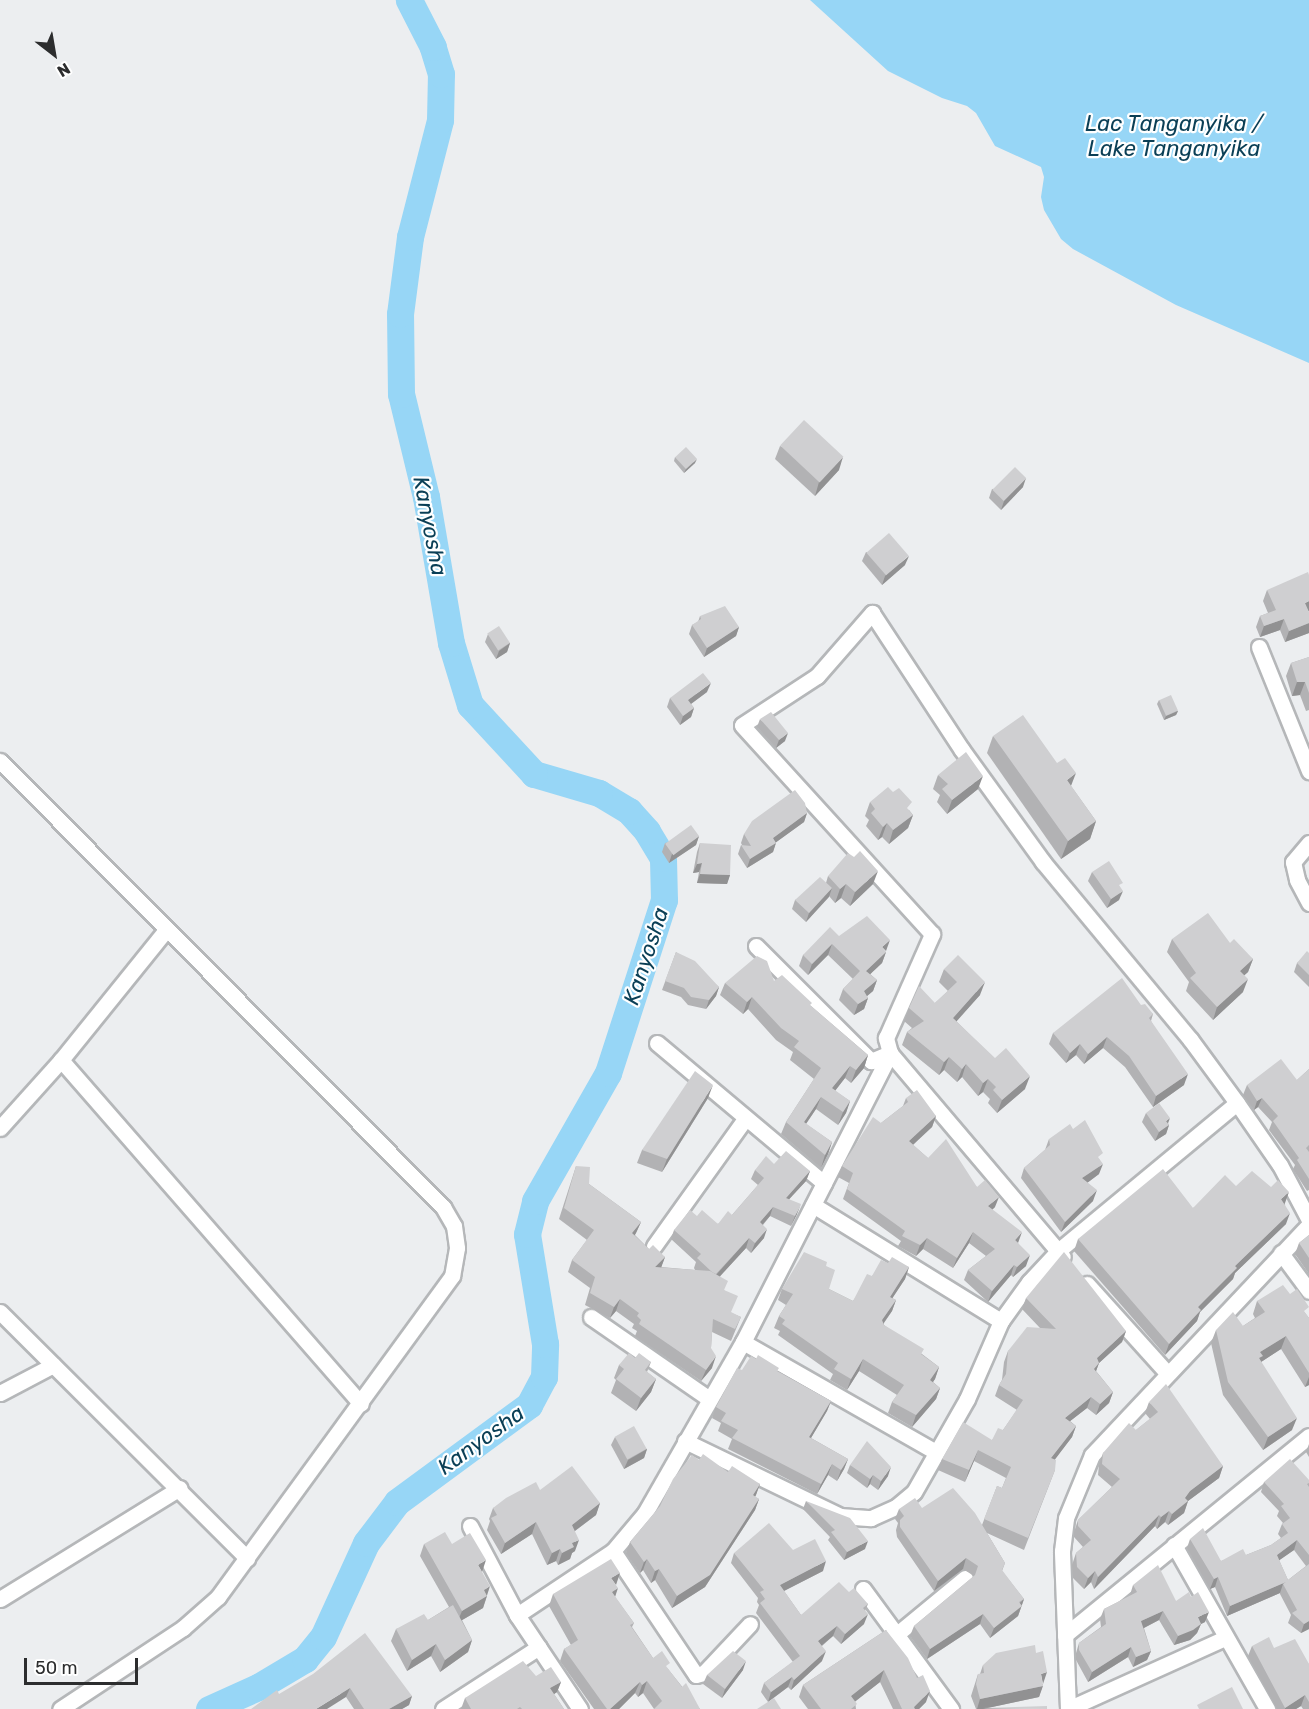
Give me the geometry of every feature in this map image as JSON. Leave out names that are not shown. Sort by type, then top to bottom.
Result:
[{"type":"street","points":[[1167,1373],[1058,1251],[890,1053],[886,1038],[932,934],[742,725],[817,676],[872,613],[962,750],[1043,862],[1190,1039],[1237,1104],[1280,1166],[1309,1222],[1092,1455],[1076,1487],[1066,1518],[1062,1551],[1068,1709],[1226,1638]]},
{"type":"street","points":[[1259,647],[1309,771]]},
{"type":"street","points":[[0,761],[443,1207],[454,1226],[458,1248],[452,1276],[218,1598],[183,1628],[60,1709]]},
{"type":"street","points":[[1309,843],[1293,862],[1297,880],[1309,903]]},
{"type":"street","points":[[0,1128],[61,1059],[166,930]]},
{"type":"street","points":[[756,946],[871,1060],[890,1053]]},
{"type":"street","points":[[657,1043],[824,1183]]},
{"type":"street","points":[[517,1615],[614,1551],[645,1513],[708,1398],[743,1342],[890,1053]]},
{"type":"street","points":[[61,1059],[361,1404]]},
{"type":"street","points":[[685,1441],[840,1516],[871,1518],[896,1507],[914,1492],[967,1400],[1001,1321],[1058,1251],[1237,1104]]},
{"type":"street","points":[[654,1246],[745,1119]]},
{"type":"street","points":[[813,1205],[1001,1321]]},
{"type":"street","points":[[1281,1253],[1309,1291]]},
{"type":"street","points":[[0,1312],[180,1488],[247,1558]]},
{"type":"street","points":[[591,1317],[708,1398]]},
{"type":"street","points":[[743,1342],[936,1452]]},
{"type":"street","points":[[0,1393],[53,1365]]},
{"type":"street","points":[[1065,1635],[1309,1436]]},
{"type":"street","points":[[0,1599],[180,1488]]},
{"type":"street","points":[[470,1526],[517,1615],[580,1709]]},
{"type":"street","points":[[1174,1545],[1267,1709]]},
{"type":"street","points":[[614,1551],[696,1675],[704,1673],[750,1623]]},
{"type":"street","points":[[897,1634],[965,1578]]},
{"type":"street","points":[[863,1589],[951,1709]]},
{"type":"street","points":[[443,1709],[539,1647]]},
{"type":"water","name":"Lac Tanganyika / Lake Tanganyika","points":[[810,0],[1309,0],[1309,363],[1176,305],[1073,249],[1061,239],[1044,210],[1041,197],[1044,177],[1041,167],[995,146],[976,113],[967,106],[942,98],[888,71]]},
{"type":"building","points":[[804,420],[843,457],[820,482],[780,446]]},
{"type":"building","points":[[686,447],[697,459],[686,469],[675,457]]},
{"type":"building","points":[[1015,467],[1026,478],[1004,501],[992,490]]},
{"type":"building","points":[[889,533],[909,556],[886,575],[866,553]]},
{"type":"building","points":[[1308,572],[1309,601],[1305,603],[1309,612],[1309,623],[1289,631],[1284,619],[1264,626],[1260,616],[1276,610],[1267,590]]},
{"type":"building","points":[[725,606],[739,627],[707,648],[692,625],[701,619],[700,616]]},
{"type":"building","points":[[499,626],[510,643],[498,650],[487,634]]},
{"type":"building","points":[[1309,657],[1309,693],[1305,682],[1297,682],[1291,663]]},
{"type":"building","points":[[703,673],[711,683],[688,700],[694,708],[683,716],[670,698]]},
{"type":"building","points":[[1171,695],[1178,711],[1166,716],[1159,700]]},
{"type":"building","points":[[771,712],[788,733],[779,740],[760,719]]},
{"type":"building","points":[[1023,715],[1057,763],[1065,758],[1076,773],[1067,780],[1096,821],[1068,841],[993,736]]},
{"type":"building","points":[[966,752],[983,776],[952,800],[942,789],[948,784],[938,775]]},
{"type":"building","points":[[888,787],[893,792],[899,788],[912,802],[907,808],[913,815],[893,830],[887,823],[883,827],[871,813],[875,809],[870,802]]},
{"type":"building","points":[[795,790],[805,803],[807,813],[773,838],[776,843],[750,859],[741,845],[751,846],[744,834],[752,821]]},
{"type":"building","points":[[691,825],[699,836],[673,855],[665,844]]},
{"type":"building","points":[[700,843],[731,845],[730,875],[700,874],[702,863],[697,864]]},
{"type":"building","points":[[860,851],[878,871],[855,892],[846,884],[840,889],[828,876],[848,853],[854,857]]},
{"type":"building","points":[[1109,861],[1123,883],[1119,885],[1123,891],[1111,899],[1092,872]]},
{"type":"building","points":[[820,877],[832,888],[809,913],[795,900]]},
{"type":"building","points":[[1208,913],[1230,943],[1234,939],[1253,959],[1240,971],[1248,979],[1217,1007],[1190,978],[1196,973],[1172,939]]},
{"type":"building","points":[[867,916],[890,940],[882,947],[886,952],[866,971],[877,980],[864,991],[868,998],[858,1004],[843,989],[860,971],[832,944],[812,964],[803,955],[830,927],[839,936]]},
{"type":"building","points":[[1307,951],[1309,953],[1309,975],[1297,963]]},
{"type":"building","points":[[676,952],[695,961],[719,987],[709,1000],[691,997],[684,988],[665,981]]},
{"type":"building","points":[[958,955],[985,982],[953,1018],[995,1058],[1006,1048],[1030,1076],[1002,1100],[993,1090],[996,1087],[988,1079],[983,1083],[966,1064],[962,1069],[949,1057],[944,1062],[907,1032],[924,1021],[909,1008],[919,986],[935,1003],[957,982],[944,969]]},
{"type":"building","points":[[757,956],[767,961],[774,981],[782,975],[812,1003],[810,1005],[868,1055],[856,1070],[850,1066],[832,1088],[850,1101],[843,1112],[821,1097],[804,1122],[832,1142],[825,1155],[786,1122],[821,1068],[794,1047],[799,1041],[781,1028],[752,997],[747,1002],[725,983]]},
{"type":"building","points":[[1122,978],[1141,1005],[1145,1004],[1153,1014],[1149,1018],[1188,1074],[1156,1096],[1129,1056],[1107,1037],[1088,1054],[1080,1044],[1070,1053],[1053,1033]]},
{"type":"building","points":[[1281,1059],[1297,1080],[1309,1069],[1309,1145],[1306,1148],[1309,1152],[1309,1179],[1297,1160],[1299,1158],[1273,1121],[1278,1116],[1262,1098],[1257,1101],[1247,1085]]},
{"type":"building","points":[[695,1071],[713,1085],[667,1159],[642,1150]]},
{"type":"building","points":[[917,1090],[936,1116],[909,1141],[928,1158],[946,1139],[977,1187],[985,1180],[999,1197],[988,1206],[1022,1232],[1015,1240],[1030,1255],[1017,1267],[1014,1265],[992,1291],[968,1270],[995,1249],[973,1232],[957,1258],[927,1238],[920,1245],[902,1236],[905,1231],[847,1189],[853,1173],[842,1166],[873,1117],[881,1123],[908,1102],[906,1098]]},
{"type":"building","points":[[1159,1103],[1170,1118],[1166,1121],[1169,1125],[1159,1132],[1146,1113]]},
{"type":"building","points":[[1085,1120],[1103,1153],[1098,1157],[1103,1164],[1082,1178],[1097,1190],[1065,1222],[1024,1168],[1050,1145],[1049,1139],[1070,1124],[1073,1129]]},
{"type":"building","points":[[786,1151],[810,1171],[786,1198],[801,1204],[795,1216],[773,1207],[760,1222],[767,1229],[755,1243],[749,1238],[716,1274],[712,1272],[697,1258],[701,1254],[674,1230],[690,1210],[697,1216],[702,1210],[718,1224],[728,1211],[732,1215],[764,1178],[755,1170],[766,1156],[774,1164]]},
{"type":"building","points":[[576,1166],[590,1167],[589,1184],[641,1222],[632,1233],[649,1249],[653,1245],[665,1257],[655,1267],[710,1271],[728,1281],[724,1290],[738,1296],[731,1312],[741,1317],[735,1329],[713,1319],[711,1348],[716,1356],[706,1370],[639,1324],[641,1320],[637,1316],[639,1313],[620,1299],[614,1307],[590,1293],[595,1277],[572,1260],[594,1230],[564,1208]]},
{"type":"building","points":[[1163,1169],[1193,1208],[1225,1175],[1236,1186],[1252,1171],[1271,1187],[1278,1180],[1289,1192],[1281,1199],[1290,1213],[1235,1266],[1237,1268],[1198,1307],[1201,1310],[1169,1344],[1078,1239]]},
{"type":"building","points":[[1309,1235],[1309,1258],[1299,1243]]},
{"type":"building","points":[[804,1252],[827,1262],[826,1266],[835,1270],[829,1289],[853,1301],[867,1274],[872,1276],[881,1260],[888,1263],[892,1257],[909,1267],[890,1297],[896,1300],[882,1320],[884,1325],[924,1349],[921,1354],[939,1367],[930,1380],[940,1388],[916,1415],[892,1402],[904,1385],[863,1359],[851,1379],[834,1369],[838,1363],[782,1324],[785,1320],[779,1316],[793,1294],[782,1289]]},
{"type":"building","points":[[1064,1252],[1126,1331],[1097,1358],[1099,1363],[1094,1369],[1113,1392],[1100,1404],[1091,1397],[1065,1418],[1076,1426],[1051,1458],[1056,1460],[1055,1470],[1028,1538],[984,1519],[997,1486],[1002,1488],[1011,1467],[978,1450],[969,1470],[942,1459],[963,1422],[992,1440],[998,1428],[1003,1430],[1023,1400],[999,1385],[1006,1374],[1008,1351],[1027,1327],[1056,1329],[1026,1298]]},
{"type":"building","points":[[1283,1285],[1290,1294],[1297,1289],[1309,1307],[1304,1311],[1309,1318],[1309,1373],[1286,1336],[1260,1352],[1263,1356],[1259,1358],[1297,1418],[1268,1437],[1228,1382],[1216,1330],[1233,1312],[1243,1326],[1265,1312],[1257,1301]]},
{"type":"building","points":[[629,1353],[635,1358],[639,1353],[651,1362],[645,1370],[656,1379],[641,1398],[616,1379],[624,1369],[619,1365]]},
{"type":"building","points":[[758,1355],[779,1368],[777,1371],[831,1401],[809,1437],[848,1459],[841,1470],[832,1464],[821,1484],[732,1438],[738,1430],[721,1421],[726,1413],[716,1407],[737,1368],[742,1370],[751,1356],[756,1359]]},
{"type":"building","points":[[1166,1384],[1223,1466],[1190,1491],[1185,1498],[1188,1501],[1172,1514],[1169,1511],[1161,1517],[1159,1515],[1098,1577],[1095,1571],[1088,1578],[1077,1567],[1076,1553],[1091,1540],[1078,1526],[1078,1520],[1120,1479],[1102,1464],[1103,1453],[1129,1423],[1136,1430],[1158,1412],[1149,1402]]},
{"type":"building","points":[[634,1426],[647,1449],[627,1459],[615,1437]]},
{"type":"building","points":[[867,1441],[891,1467],[881,1481],[873,1475],[870,1479],[850,1465]]},
{"type":"building","points":[[703,1454],[728,1472],[732,1466],[760,1484],[753,1495],[759,1499],[710,1575],[677,1596],[659,1569],[655,1571],[647,1559],[644,1562],[630,1542],[660,1506],[673,1479],[692,1455],[699,1460]]},
{"type":"building","points":[[1290,1459],[1309,1480],[1307,1484],[1309,1487],[1309,1555],[1297,1540],[1277,1555],[1288,1580],[1309,1564],[1309,1621],[1304,1624],[1292,1613],[1297,1610],[1283,1584],[1286,1582],[1230,1606],[1218,1577],[1214,1579],[1190,1539],[1203,1528],[1221,1561],[1243,1549],[1246,1555],[1271,1545],[1288,1533],[1282,1524],[1290,1518],[1281,1506],[1284,1504],[1264,1482]]},
{"type":"building","points":[[572,1466],[600,1503],[572,1525],[579,1540],[572,1543],[574,1547],[562,1553],[560,1549],[552,1553],[536,1522],[505,1543],[491,1518],[497,1515],[493,1508],[506,1498],[536,1482],[540,1490]]},
{"type":"building","points":[[953,1488],[975,1513],[1005,1563],[1002,1570],[1024,1599],[1019,1602],[1022,1606],[994,1628],[983,1614],[930,1649],[914,1626],[975,1575],[978,1566],[966,1558],[938,1581],[900,1527],[900,1520],[904,1516],[899,1509],[915,1498],[922,1508]]},
{"type":"building","points":[[806,1501],[850,1518],[868,1541],[847,1552],[831,1532],[835,1530]]},
{"type":"building","points":[[769,1523],[793,1550],[815,1539],[826,1561],[780,1585],[801,1615],[839,1582],[849,1592],[854,1588],[868,1604],[863,1608],[868,1614],[845,1634],[837,1626],[818,1641],[826,1651],[794,1680],[792,1677],[771,1692],[764,1683],[800,1656],[760,1603],[765,1599],[760,1592],[764,1590],[734,1553]]},
{"type":"building","points":[[445,1532],[452,1544],[470,1533],[486,1560],[478,1565],[490,1586],[484,1590],[487,1596],[462,1611],[424,1544]]},
{"type":"building","points":[[611,1559],[620,1573],[611,1578],[618,1588],[612,1592],[634,1623],[630,1625],[653,1658],[662,1651],[670,1663],[666,1666],[682,1687],[686,1683],[700,1709],[654,1709],[662,1701],[647,1681],[642,1685],[640,1682],[610,1709],[607,1709],[564,1649],[578,1640],[553,1594]]},
{"type":"building","points":[[1158,1565],[1176,1601],[1189,1592],[1191,1597],[1198,1592],[1209,1612],[1198,1617],[1201,1624],[1178,1636],[1163,1611],[1141,1621],[1151,1651],[1136,1657],[1131,1647],[1092,1672],[1079,1650],[1079,1643],[1106,1624],[1104,1609],[1137,1592],[1133,1585]]},
{"type":"building","points":[[453,1605],[472,1640],[445,1660],[436,1644],[412,1660],[396,1629],[424,1614],[428,1620]]},
{"type":"building","points":[[886,1630],[908,1658],[917,1678],[923,1675],[930,1691],[914,1707],[915,1709],[902,1709],[884,1670],[851,1696],[857,1704],[851,1709],[821,1709],[803,1685]]},
{"type":"building","points":[[365,1633],[412,1696],[389,1709],[364,1709],[350,1688],[316,1709],[251,1709],[277,1690],[279,1694],[313,1674]]},
{"type":"building","points":[[1269,1637],[1274,1648],[1295,1639],[1309,1664],[1309,1702],[1305,1695],[1285,1708],[1252,1646]]},
{"type":"building","points":[[1035,1645],[1036,1653],[1043,1651],[1047,1672],[1041,1674],[1043,1686],[980,1699],[976,1684],[978,1674],[984,1673],[983,1665],[996,1653]]},
{"type":"building","points":[[733,1651],[746,1661],[725,1689],[707,1675]]},
{"type":"building","points":[[523,1661],[536,1676],[551,1667],[561,1682],[550,1688],[564,1709],[522,1709],[520,1707],[517,1709],[471,1709],[465,1698]]},
{"type":"building","points":[[1232,1687],[1243,1709],[1199,1709],[1197,1705]]},
{"type":"building","points":[[774,1698],[781,1709],[757,1709]]},
{"type":"building","points":[[1047,1706],[1047,1709],[983,1708]]},
{"type":"waterway","name":"Kanyosha","points":[[209,1709],[258,1687],[305,1659],[323,1637],[366,1543],[397,1502],[529,1405],[544,1377],[545,1344],[527,1234],[535,1201],[608,1073],[664,900],[663,858],[647,831],[629,811],[599,793],[534,774],[470,705],[451,643],[426,497],[401,394],[400,314],[410,237],[440,120],[441,74],[433,47],[409,0]]}]
